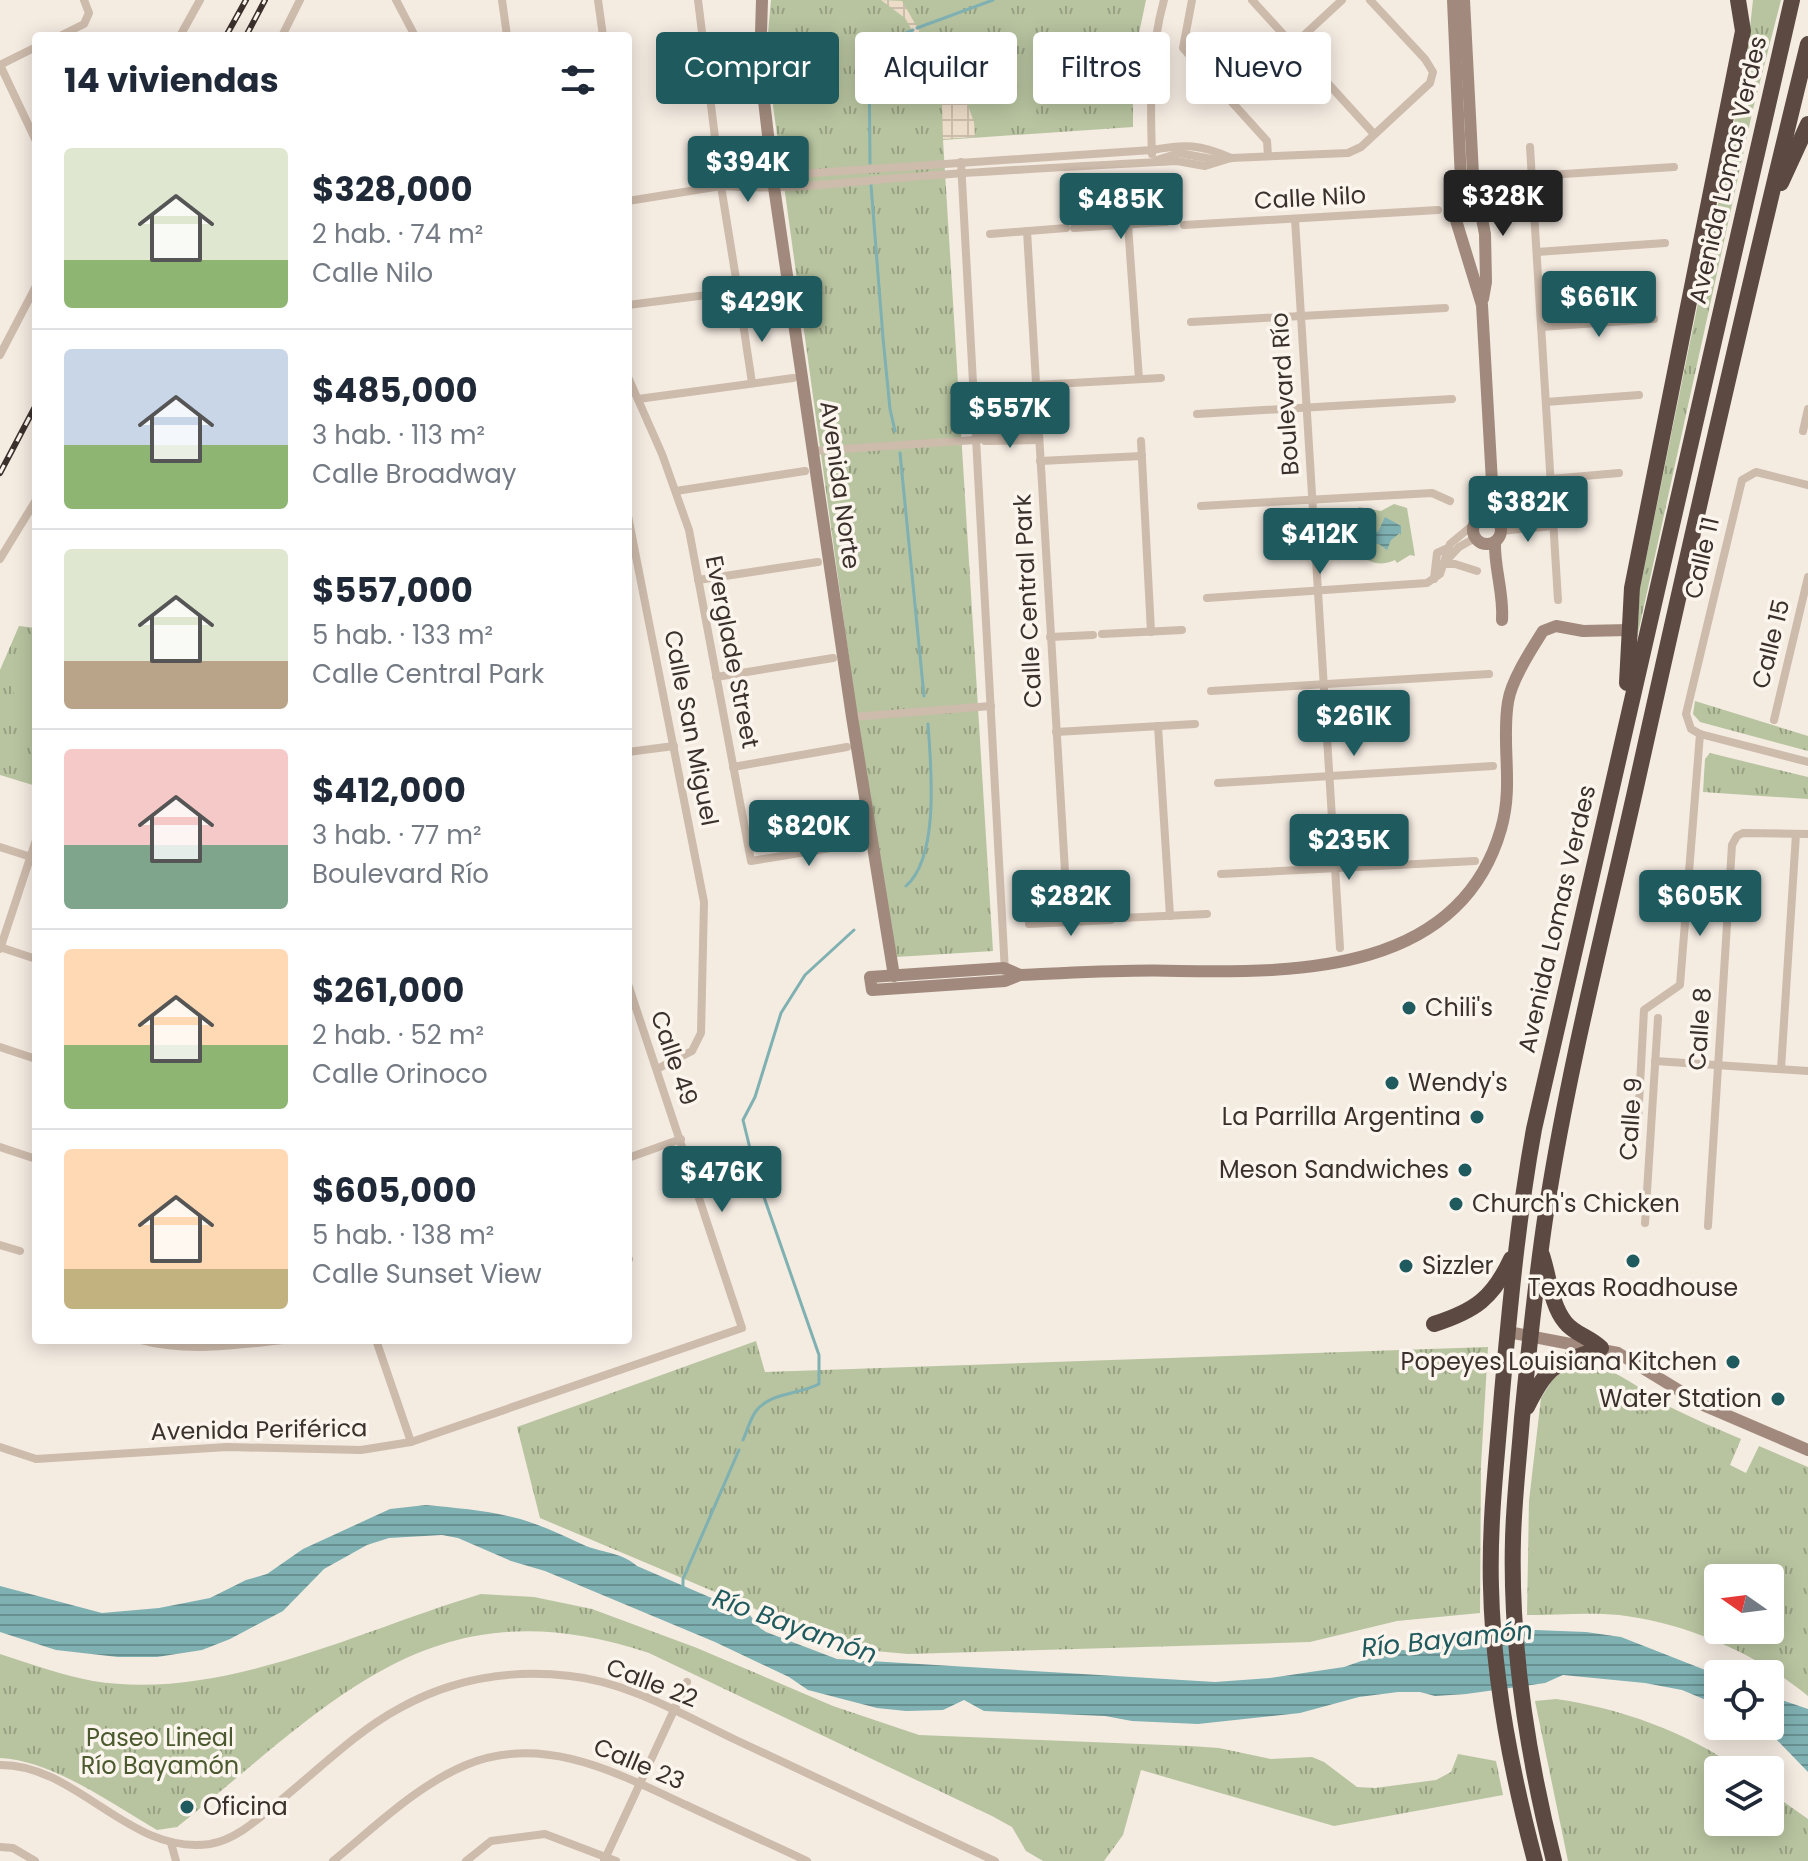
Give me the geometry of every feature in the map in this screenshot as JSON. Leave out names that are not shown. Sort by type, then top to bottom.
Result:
[{"type":"highway","points":[[1738,0],[1743,31]]},
{"type":"highway","points":[[1623,736],[1632,588],[1743,31],[1746,0]]},
{"type":"highway","name":"Avenida Lomas Verdes","points":[[1535,1861],[1505,1729],[1491,1586],[1494,1484],[1517,1247],[1534,1129],[1792,0]]},
{"type":"highway","name":"Avenida Lomas Verdes","points":[[1554,1861],[1539,1795],[1520,1672],[1513,1583],[1513,1538],[1530,1336],[1547,1207],[1575,1061],[1766,214],[1808,44]]},
{"type":"highway","points":[[1766,214],[1808,124]]},
{"type":"highway","points":[[1434,1324],[1467,1312],[1487,1298],[1503,1276],[1517,1247]]},
{"type":"highway","points":[[1523,1416],[1533,1393],[1552,1368],[1601,1348],[1565,1322],[1558,1311],[1541,1253]]},
{"type":"street","points":[[68,32],[84,24],[89,13],[84,0]]},
{"type":"street","points":[[182,32],[200,0]]},
{"type":"street","points":[[284,32],[300,0]]},
{"type":"street","points":[[396,0],[413,32]]},
{"type":"street","points":[[502,0],[506,32]]},
{"type":"street","points":[[598,0],[602,32]]},
{"type":"street","points":[[632,304],[738,291],[721,186],[698,0]]},
{"type":"street","name":"Avenida Norte","points":[[762,0],[760,66],[774,181],[852,717],[894,976]]},
{"type":"street","points":[[1152,162],[1153,52],[1164,0]]},
{"type":"street","points":[[1186,52],[1183,48],[1192,0]]},
{"type":"street","points":[[1252,0],[1283,32]]},
{"type":"street","points":[[1307,32],[1342,0]]},
{"type":"street","points":[[774,181],[838,185],[1152,162],[1177,161],[1205,166],[1229,159],[1348,153],[1361,147],[1430,83],[1433,72],[1425,59],[1370,0]]},
{"type":"street","points":[[1453,0],[1463,221],[1471,269]]},
{"type":"street","points":[[1464,0],[1473,174],[1485,231],[1486,282],[1482,305],[1492,474],[1486,531],[1501,586],[1502,620]]},
{"type":"street","points":[[32,49],[0,65],[32,133]]},
{"type":"street","points":[[1331,86],[1374,134]]},
{"type":"street","points":[[1236,104],[1267,141],[1268,156]]},
{"type":"street","points":[[632,200],[721,186],[755,189],[774,181],[961,162],[1195,145],[1207,147],[1229,159]]},
{"type":"street","points":[[1530,147],[1558,600]]},
{"type":"street","points":[[961,162],[1005,975]]},
{"type":"street","points":[[1532,176],[1674,167]]},
{"type":"street","points":[[1461,174],[1455,217],[1482,305]]},
{"type":"street","name":"Calle Nilo","points":[[1184,225],[1438,210]]},
{"type":"street","name":"Boulevard Río","points":[[1295,219],[1340,948]]},
{"type":"street","points":[[990,234],[1166,222]]},
{"type":"street","points":[[1128,225],[1139,379]]},
{"type":"street","name":"Calle Central Park","points":[[1027,231],[1068,922]]},
{"type":"street","points":[[1466,237],[1478,240],[1485,231]]},
{"type":"street","points":[[1537,252],[1665,243]]},
{"type":"street","points":[[0,355],[32,294]]},
{"type":"street","points":[[1191,322],[1445,308]]},
{"type":"street","points":[[741,310],[752,383]]},
{"type":"street","points":[[1541,327],[1654,319]]},
{"type":"street","points":[[638,399],[793,378]]},
{"type":"street","points":[[1036,385],[1161,378]]},
{"type":"street","name":"Everglade Street","points":[[632,386],[689,530],[751,861],[861,843]]},
{"type":"street","points":[[1546,402],[1639,395]]},
{"type":"street","points":[[1197,414],[1452,399]]},
{"type":"street","points":[[1803,431],[1808,409]]},
{"type":"street","points":[[976,440],[986,430],[999,424],[1038,421]]},
{"type":"street","points":[[813,451],[976,440],[996,442],[1039,436]]},
{"type":"street","points":[[1141,441],[1151,632]]},
{"type":"street","points":[[1040,461],[1142,456]]},
{"type":"street","points":[[676,491],[805,471]]},
{"type":"street","name":"Calle 11","points":[[1700,734],[1691,729],[1686,714],[1742,480],[1756,472],[1808,485]]},
{"type":"street","points":[[1550,479],[1619,473]]},
{"type":"street","points":[[1201,506],[1432,493],[1450,501]]},
{"type":"street","points":[[0,559],[32,507]]},
{"type":"street","points":[[1443,564],[1448,548],[1457,536],[1553,526]]},
{"type":"street","points":[[1207,598],[1420,585],[1434,579],[1459,547],[1486,531]]},
{"type":"street","name":"Calle San Miguel","points":[[632,536],[704,902],[701,1033],[692,1051],[657,1069]]},
{"type":"street","points":[[1434,579],[1437,553],[1448,548]]},
{"type":"street","points":[[698,580],[818,562]]},
{"type":"street","points":[[1443,564],[1455,564],[1477,571]]},
{"type":"street","name":"Calle 15","points":[[1774,720],[1808,577]]},
{"type":"street","points":[[1005,975],[871,983],[894,976],[1215,973],[1329,964],[1356,960],[1411,940],[1455,909],[1483,873],[1493,854],[1506,806],[1508,699],[1543,631],[1556,626],[1583,631],[1629,630]]},
{"type":"street","points":[[1050,637],[1182,630]]},
{"type":"street","points":[[716,677],[833,658]]},
{"type":"street","points":[[1211,691],[1489,674]]},
{"type":"street","points":[[852,717],[991,706]]},
{"type":"street","points":[[1056,732],[1195,724]]},
{"type":"street","points":[[1158,726],[1170,916]]},
{"type":"street","points":[[1638,1122],[1644,1010],[1680,985],[1700,734],[1808,762]]},
{"type":"street","points":[[632,751],[674,746]]},
{"type":"street","points":[[733,767],[847,747]]},
{"type":"street","points":[[1218,783],[1493,766]]},
{"type":"street","name":"Calle 8","points":[[1708,1226],[1732,845],[1743,833],[1796,834]]},
{"type":"street","points":[[1781,1069],[1796,834],[1808,834]]},
{"type":"street","points":[[0,847],[31,857]]},
{"type":"street","points":[[32,854],[0,948],[32,958]]},
{"type":"street","points":[[1221,874],[1475,861]]},
{"type":"street","points":[[1121,918],[1207,914]]},
{"type":"street","points":[[1029,924],[1111,920]]},
{"type":"street","name":"Calle 49","points":[[632,996],[742,1328]]},
{"type":"street","name":"Calle 9","points":[[1645,1223],[1658,1018]]},
{"type":"street","points":[[0,1047],[32,1058]]},
{"type":"street","points":[[1655,1061],[1808,1071]]},
{"type":"street","points":[[632,1157],[681,1139]]},
{"type":"street","points":[[0,1147],[32,1158]]},
{"type":"street","points":[[0,1245],[20,1251]]},
{"type":"street","name":"Avenida Periférica","points":[[0,1447],[36,1459],[227,1447],[361,1450],[411,1442],[742,1328]]},
{"type":"street","points":[[1508,1332],[1618,1353],[1703,1405],[1808,1450]]},
{"type":"street","points":[[155,1344],[205,1348],[244,1344]]},
{"type":"street","points":[[377,1344],[411,1442]]},
{"type":"street","name":"Calle 22","points":[[0,1765],[38,1770],[134,1826],[171,1843],[212,1844],[242,1831],[383,1717],[422,1696],[465,1682],[514,1674],[571,1676],[620,1687],[995,1861]]},
{"type":"street","points":[[605,1859],[687,1682]]},
{"type":"street","name":"Calle 23","points":[[333,1861],[417,1792],[467,1765],[506,1755],[552,1754],[595,1764],[807,1861]]},
{"type":"street","points":[[466,1861],[491,1841],[545,1834],[616,1861]]},
{"type":"street","points":[[171,1843],[176,1861]]},
{"type":"street","points":[[0,1847],[13,1848],[35,1861]]},
{"type":"green space","points":[[771,0],[1146,0],[1139,32],[1033,32],[1033,104],[1133,104],[1133,127],[943,140],[993,951],[896,957],[866,781],[773,104],[839,104],[839,32],[768,32]]},
{"type":"green space","points":[[1753,0],[1781,0],[1753,109],[1637,638],[1640,588],[1726,165],[1747,55]]},
{"type":"green space","points":[[1027,83],[1037,110],[990,127],[982,104],[1017,104],[1017,87]]},
{"type":"green space","points":[[782,104],[835,104],[829,126],[780,113]]},
{"type":"green space","points":[[1394,504],[1407,508],[1415,556],[1410,555],[1397,563],[1395,560],[1376,563],[1368,560],[1357,548],[1354,540],[1356,521],[1352,518],[1359,507],[1381,511]]},
{"type":"green space","points":[[19,626],[32,628],[32,785],[0,775],[0,670]]},
{"type":"green space","points":[[21,636],[32,638],[32,732],[13,690],[16,652]]},
{"type":"green space","points":[[1695,701],[1808,736],[1808,751],[1700,722],[1693,714]]},
{"type":"green space","points":[[1710,753],[1808,777],[1808,799],[1703,792],[1705,759]]},
{"type":"green space","points":[[756,1341],[765,1372],[1488,1347],[1481,1465],[1480,1613],[1397,1621],[1310,1642],[908,1654],[864,1650],[814,1634],[540,1518],[517,1427]]},
{"type":"green space","points":[[1583,1364],[1608,1370],[1672,1408],[1741,1439],[1730,1465],[1746,1473],[1759,1446],[1808,1467],[1808,1696],[1784,1678],[1784,1660],[1754,1660],[1723,1644],[1784,1644],[1784,1564],[1704,1564],[1704,1636],[1669,1625],[1619,1615],[1527,1615],[1529,1501],[1541,1398],[1553,1379],[1568,1368]]},
{"type":"green space","name":"Paseo Lineal Río Bayamón","points":[[481,1594],[534,1597],[592,1609],[697,1648],[833,1706],[919,1735],[1190,1746],[1219,1748],[1271,1759],[1312,1757],[1324,1762],[1357,1787],[1375,1788],[1436,1780],[1451,1772],[1458,1754],[1496,1761],[1503,1795],[1334,1826],[1141,1770],[1123,1835],[1104,1861],[1043,1861],[1026,1851],[1012,1827],[992,1816],[649,1653],[573,1634],[506,1632],[445,1643],[390,1666],[337,1698],[177,1827],[157,1830],[61,1775],[20,1761],[0,1758],[0,1654],[93,1681],[142,1685],[191,1681],[290,1659]]},
{"type":"green space","points":[[1556,1699],[1628,1715],[1676,1733],[1720,1756],[1704,1756],[1704,1836],[1784,1836],[1784,1802],[1808,1819],[1808,1861],[1568,1861],[1535,1701]]},
{"type":"shaded area","points":[[881,0],[902,1],[920,32],[913,32],[905,18]]},
{"type":"shaded area","points":[[942,104],[967,104],[974,122],[975,137],[943,139]]},
{"type":"water","points":[[1385,517],[1401,526],[1401,535],[1391,540],[1387,550],[1379,544],[1366,545],[1364,534],[1367,531],[1378,532]]},
{"type":"water","points":[[426,1505],[491,1513],[541,1526],[586,1546],[626,1558],[637,1566],[749,1614],[766,1632],[837,1659],[1215,1682],[1344,1667],[1396,1649],[1410,1651],[1460,1636],[1535,1630],[1586,1632],[1621,1637],[1704,1670],[1704,1699],[1682,1690],[1645,1683],[1563,1675],[1545,1683],[1466,1694],[1435,1696],[1398,1692],[1359,1697],[1300,1713],[1198,1724],[984,1711],[964,1700],[943,1710],[877,1708],[808,1690],[789,1677],[715,1642],[545,1571],[511,1561],[458,1538],[442,1535],[389,1538],[367,1545],[324,1569],[283,1611],[202,1650],[157,1657],[118,1657],[56,1650],[0,1632],[0,1586],[102,1613],[159,1608],[210,1598],[246,1580],[267,1574],[303,1549],[390,1509]]},
{"type":"water","points":[[1784,1701],[1808,1709],[1808,1772],[1777,1740],[1784,1740]]},
{"type":"waterway","points":[[917,28],[993,0]]},
{"type":"waterway","points":[[870,163],[869,57],[880,44],[913,30]]},
{"type":"waterway","points":[[871,185],[883,338],[895,431]]},
{"type":"waterway","points":[[900,453],[924,696]]},
{"type":"waterway","points":[[906,886],[917,872],[929,833],[931,786],[928,724]]},
{"type":"waterway","points":[[743,1440],[754,1414],[762,1405],[819,1384],[819,1355],[757,1177],[743,1120],[755,1097],[781,1013],[805,975],[854,930]]},
{"type":"waterway","points":[[683,1588],[683,1579],[739,1450]]},
{"type":"railway","points":[[228,32],[246,0]]},
{"type":"railway","points":[[248,32],[265,0]]},
{"type":"railway","points":[[0,473],[32,413]]},
{"type":"place","name":"Chili's","points":[[1409,1008]]},
{"type":"place","name":"Wendy's","points":[[1392,1083]]},
{"type":"place","name":"La Parrilla Argentina","points":[[1477,1117]]},
{"type":"place","name":"Meson Sandwiches","points":[[1465,1170]]},
{"type":"place","name":"Church's Chicken","points":[[1456,1204]]},
{"type":"place","name":"Texas Roadhouse","points":[[1633,1261]]},
{"type":"place","name":"Sizzler","points":[[1406,1266]]},
{"type":"place","name":"Popeyes Louisiana Kitchen","points":[[1733,1362]]},
{"type":"place","name":"Water Station","points":[[1778,1399]]},
{"type":"place","name":"Oficina","points":[[187,1807]]},
{"type":"water label","name":"Río Bayamón","points":[[795,1626]]},
{"type":"water label","name":"Río Bayamón","points":[[1447,1639]]}]
